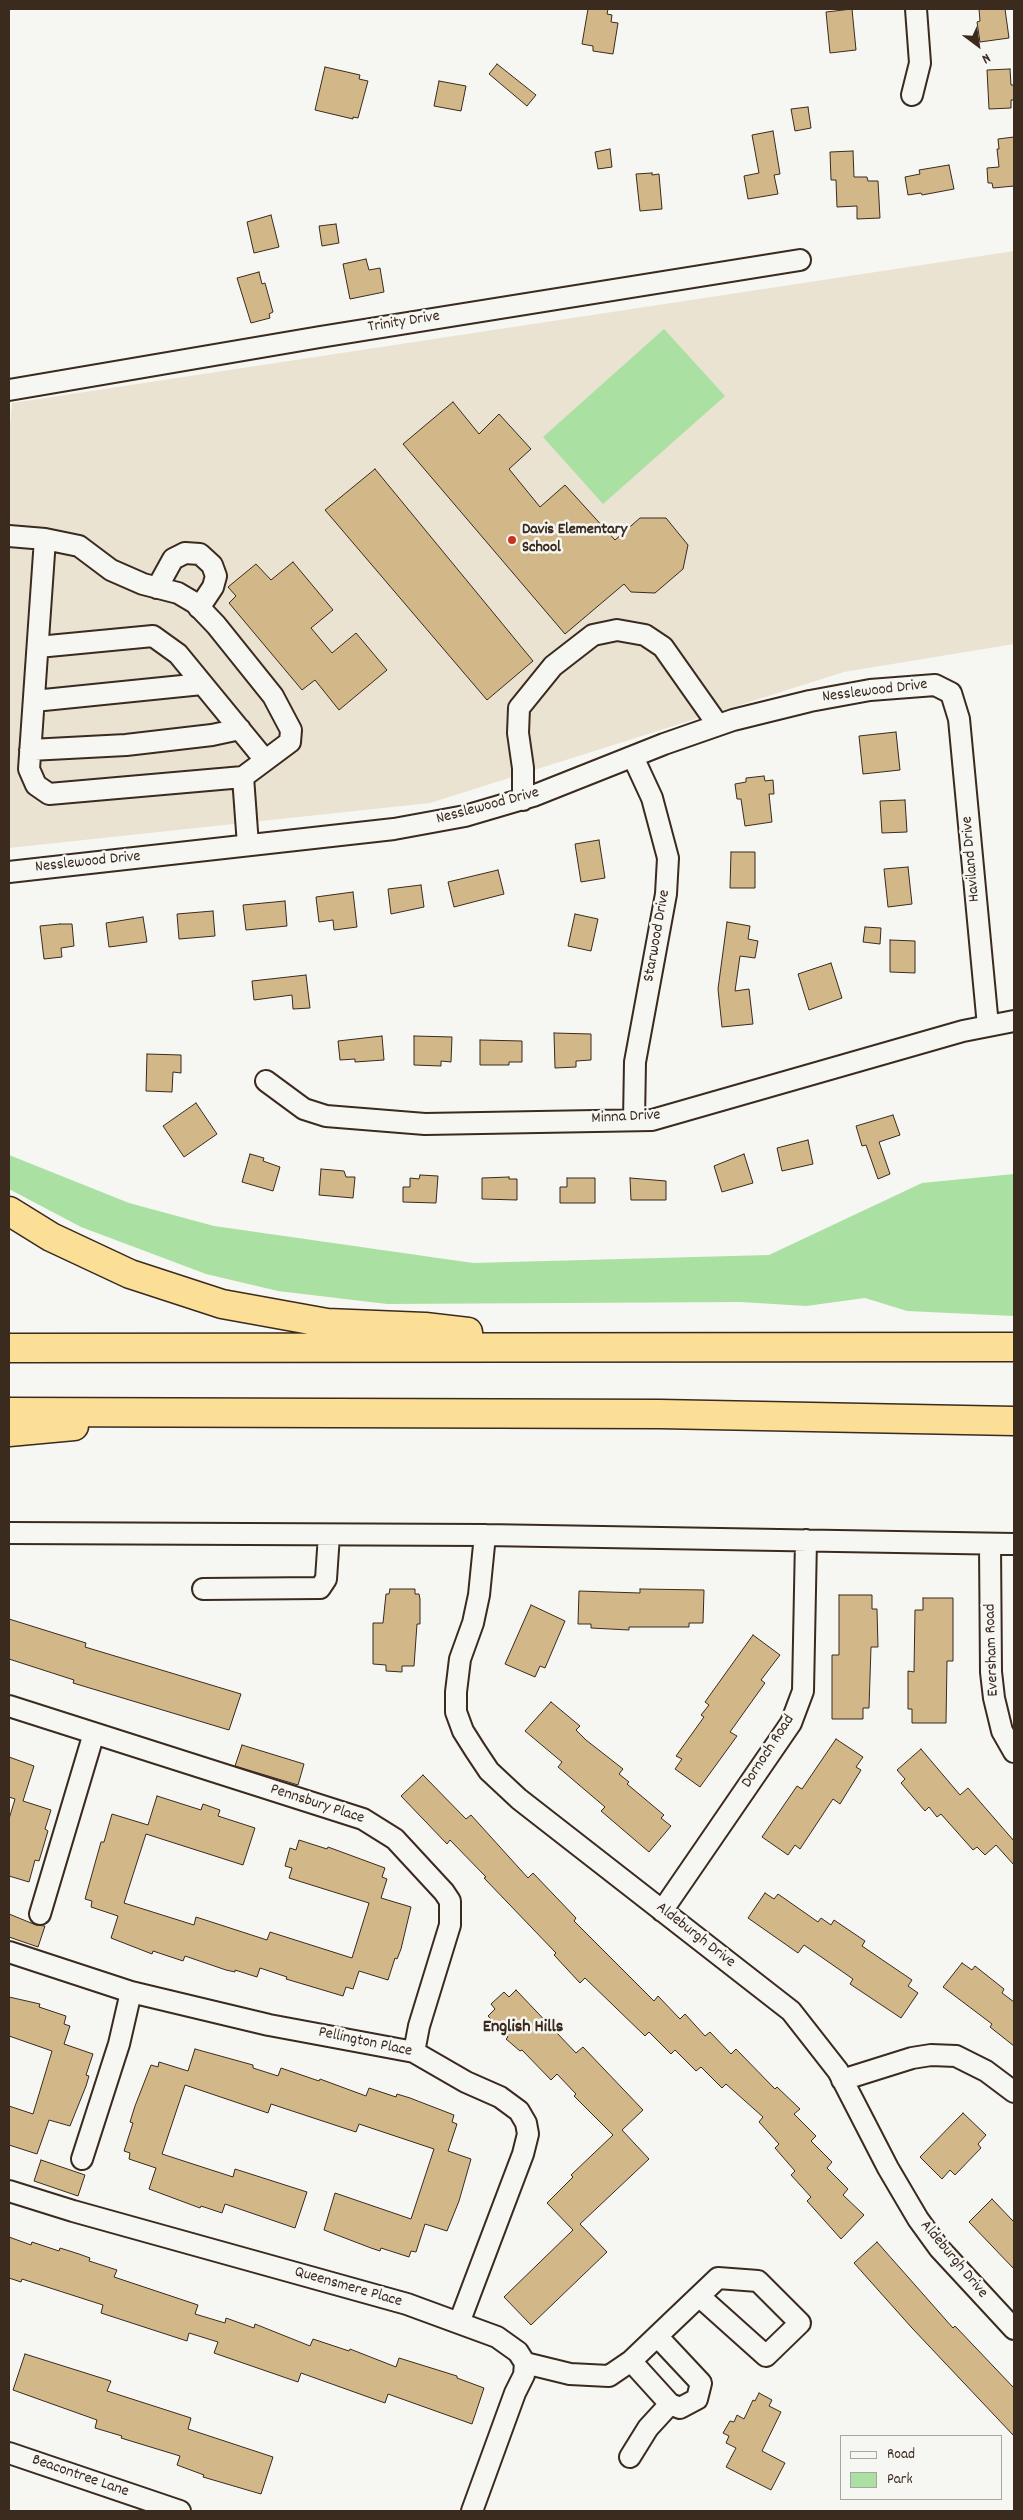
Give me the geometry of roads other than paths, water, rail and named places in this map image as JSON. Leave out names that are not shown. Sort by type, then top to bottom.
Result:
[{"type":"highway","points":[[9,1211],[51,1237],[130,1274],[194,1296],[245,1309],[327,1323],[425,1327],[599,1347]]},
{"type":"highway","points":[[9,1348],[1014,1347]]},
{"type":"highway","points":[[9,1412],[650,1414],[1014,1421]]},
{"type":"highway","points":[[9,1432],[27,1432],[192,1412]]},
{"type":"street","points":[[912,95],[920,63],[916,9]]},
{"type":"street","name":"Trinity Drive","points":[[9,390],[320,337],[800,260]]},
{"type":"street","points":[[9,536],[45,539],[79,546],[111,570],[157,588],[178,593],[199,608],[216,625],[272,696],[291,730],[290,742],[243,777],[49,794],[36,785],[29,769],[45,539]]},
{"type":"street","points":[[157,588],[173,559],[185,553],[200,554],[212,565],[216,576],[213,587],[199,608]]},
{"type":"street","points":[[523,800],[523,768],[518,733],[519,708],[552,666],[594,635],[616,630],[645,635],[663,647],[718,725]]},
{"type":"street","points":[[38,647],[153,636],[178,654],[265,760]]},
{"type":"street","points":[[34,701],[202,684]]},
{"type":"street","name":"Nesslewood Drive","points":[[9,872],[394,829],[465,816],[523,800],[718,725],[774,709],[870,690],[935,685],[951,693]]},
{"type":"street","name":"Haviland Drive","points":[[951,693],[959,719],[988,1026]]},
{"type":"street","points":[[30,750],[126,745],[212,735],[240,729]]},
{"type":"street","name":"Starwood Drive","points":[[633,757],[652,798],[668,858],[666,894],[635,1062],[634,1120]]},
{"type":"street","points":[[243,777],[248,845]]},
{"type":"street","name":"Minna Drive","points":[[266,1080],[304,1110],[326,1116],[425,1124],[652,1120],[963,1031],[1014,1021]]},
{"type":"street","points":[[9,1533],[329,1534],[1014,1544]]},
{"type":"street","points":[[204,1589],[320,1588],[326,1579],[329,1534]]},
{"type":"street","name":"Aldeburgh Drive","points":[[485,1536],[479,1595],[473,1623],[460,1659],[456,1692],[456,1712],[463,1730],[489,1771],[519,1799],[790,2011],[838,2071],[888,2168],[918,2219],[939,2248],[1014,2329]]},
{"type":"street","name":"Dornoch Road","points":[[662,1911],[791,1724],[803,1692],[806,1540]]},
{"type":"street","name":"Eversham Road","points":[[990,1544],[991,1672],[994,1698],[1002,1731],[1014,1752]]},
{"type":"street","name":"Pennsbury Place","points":[[9,1706],[363,1819],[395,1839],[450,1901],[450,1925],[419,2026],[414,2052]]},
{"type":"street","points":[[40,1914],[94,1733]]},
{"type":"street","name":"Pellington Place","points":[[9,1952],[131,1992],[269,2025],[414,2052],[466,2082],[500,2097],[519,2111],[526,2123],[528,2134],[523,2154],[459,2323]]},
{"type":"street","points":[[82,2159],[119,2044],[131,1992]]},
{"type":"street","points":[[842,2080],[912,2058],[931,2055],[956,2056],[986,2071],[1014,2092]]},
{"type":"street","name":"Queensmere Place","points":[[9,2190],[73,2211],[407,2304],[496,2337],[518,2352],[525,2363]]},
{"type":"street","points":[[472,2511],[515,2393],[524,2375],[525,2363],[570,2374],[610,2376],[630,2361],[718,2278],[758,2281],[800,2323],[766,2356],[699,2296]]},
{"type":"street","points":[[630,2361],[670,2404],[680,2408],[697,2398],[701,2383],[657,2336]]},
{"type":"street","points":[[630,2457],[648,2428],[670,2404]]},
{"type":"street","name":"Beacontree Lane","points":[[9,2453],[180,2511]]},
{"type":"place","name":"Davis Elementary School","points":[[512,540]]},
{"type":"district","name":"English Hills","points":[[523,2029]]}]
